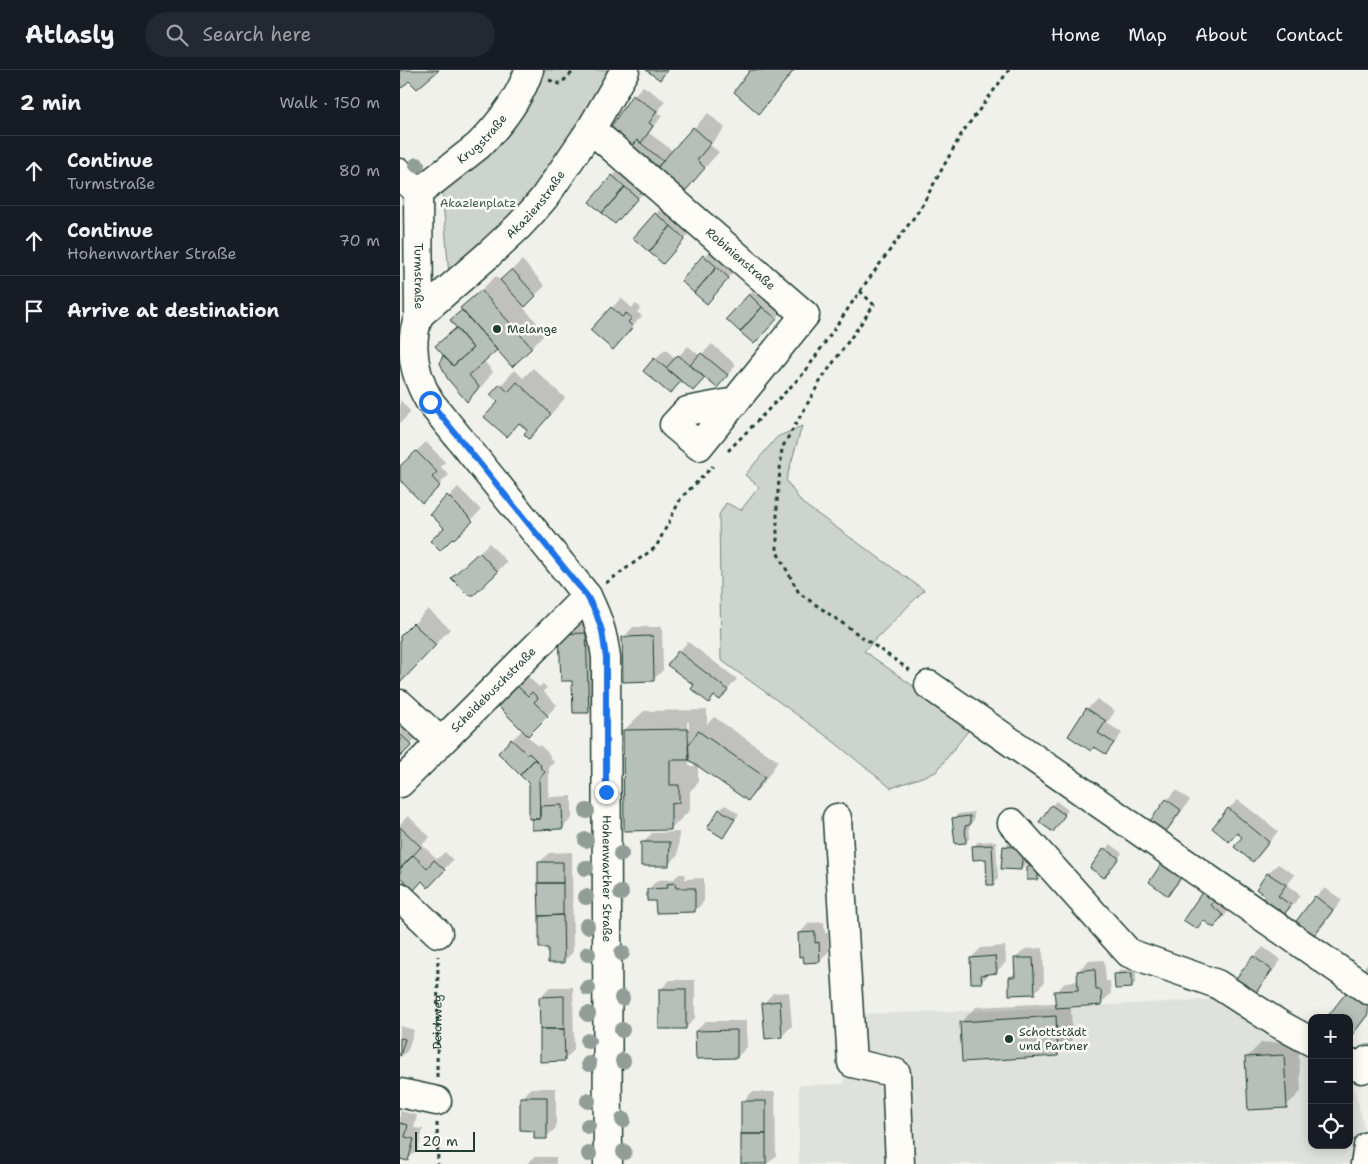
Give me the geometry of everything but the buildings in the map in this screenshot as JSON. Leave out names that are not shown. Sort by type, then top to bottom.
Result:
[{"type":"street","name":"Krugstraße","points":[[418,193],[487,137],[517,96],[529,70]]},
{"type":"street","name":"Akazienstraße","points":[[419,315],[518,228],[544,198],[591,129],[625,70]]},
{"type":"street","name":"Robinienstraße","points":[[591,129],[805,315],[735,402]]},
{"type":"street","points":[[400,173],[418,193]]},
{"type":"street","name":"Turmstraße","points":[[418,193],[419,315],[414,336],[414,358],[418,378],[430,402],[587,596]]},
{"type":"street","name":"Scheidebuschstraße","points":[[400,783],[587,596]]},
{"type":"street","name":"Hohenwarther Straße","points":[[587,596],[596,613],[602,631],[606,658],[608,1164]]},
{"type":"street","points":[[929,684],[1368,990]]},
{"type":"street","points":[[400,704],[442,742]]},
{"type":"street","points":[[837,818],[852,1063],[896,1073],[900,1164]]},
{"type":"street","points":[[1012,822],[1129,953],[1217,984],[1279,1024],[1308,1040]]},
{"type":"street","points":[[400,896],[438,933]]},
{"type":"street","points":[[400,1093],[437,1101]]},
{"type":"street","points":[[1364,1164],[1368,1146]]},
{"type":"path","points":[[860,291],[874,305],[821,380],[782,448],[777,502],[777,552],[799,593],[929,684]]},
{"type":"path","name":"Deichweg","points":[[438,933],[438,1164]]},
{"type":"shaded area","points":[[1218,999],[1308,1047],[1308,1149],[1353,1149],[1353,1085],[1364,1126],[1357,1164],[799,1164],[799,1085],[844,1084],[842,1013],[1056,1008]]},
{"type":"green space","name":"Akazienplatz","points":[[541,70],[609,70],[581,122],[522,211],[449,276],[442,187]]},
{"type":"green space","points":[[802,426],[786,480],[802,503],[924,590],[864,651],[971,727],[936,772],[891,788],[829,738],[721,660],[719,515],[726,503],[741,510],[759,487],[745,475],[777,437]]},
{"type":"place","name":"Melange","points":[[497,329]]},
{"type":"place","name":"Schottstädt und Partner","points":[[1009,1039]]},
{"type":"route","points":[[430,402],[587,596],[596,613],[602,631],[606,658],[606,792]]}]
